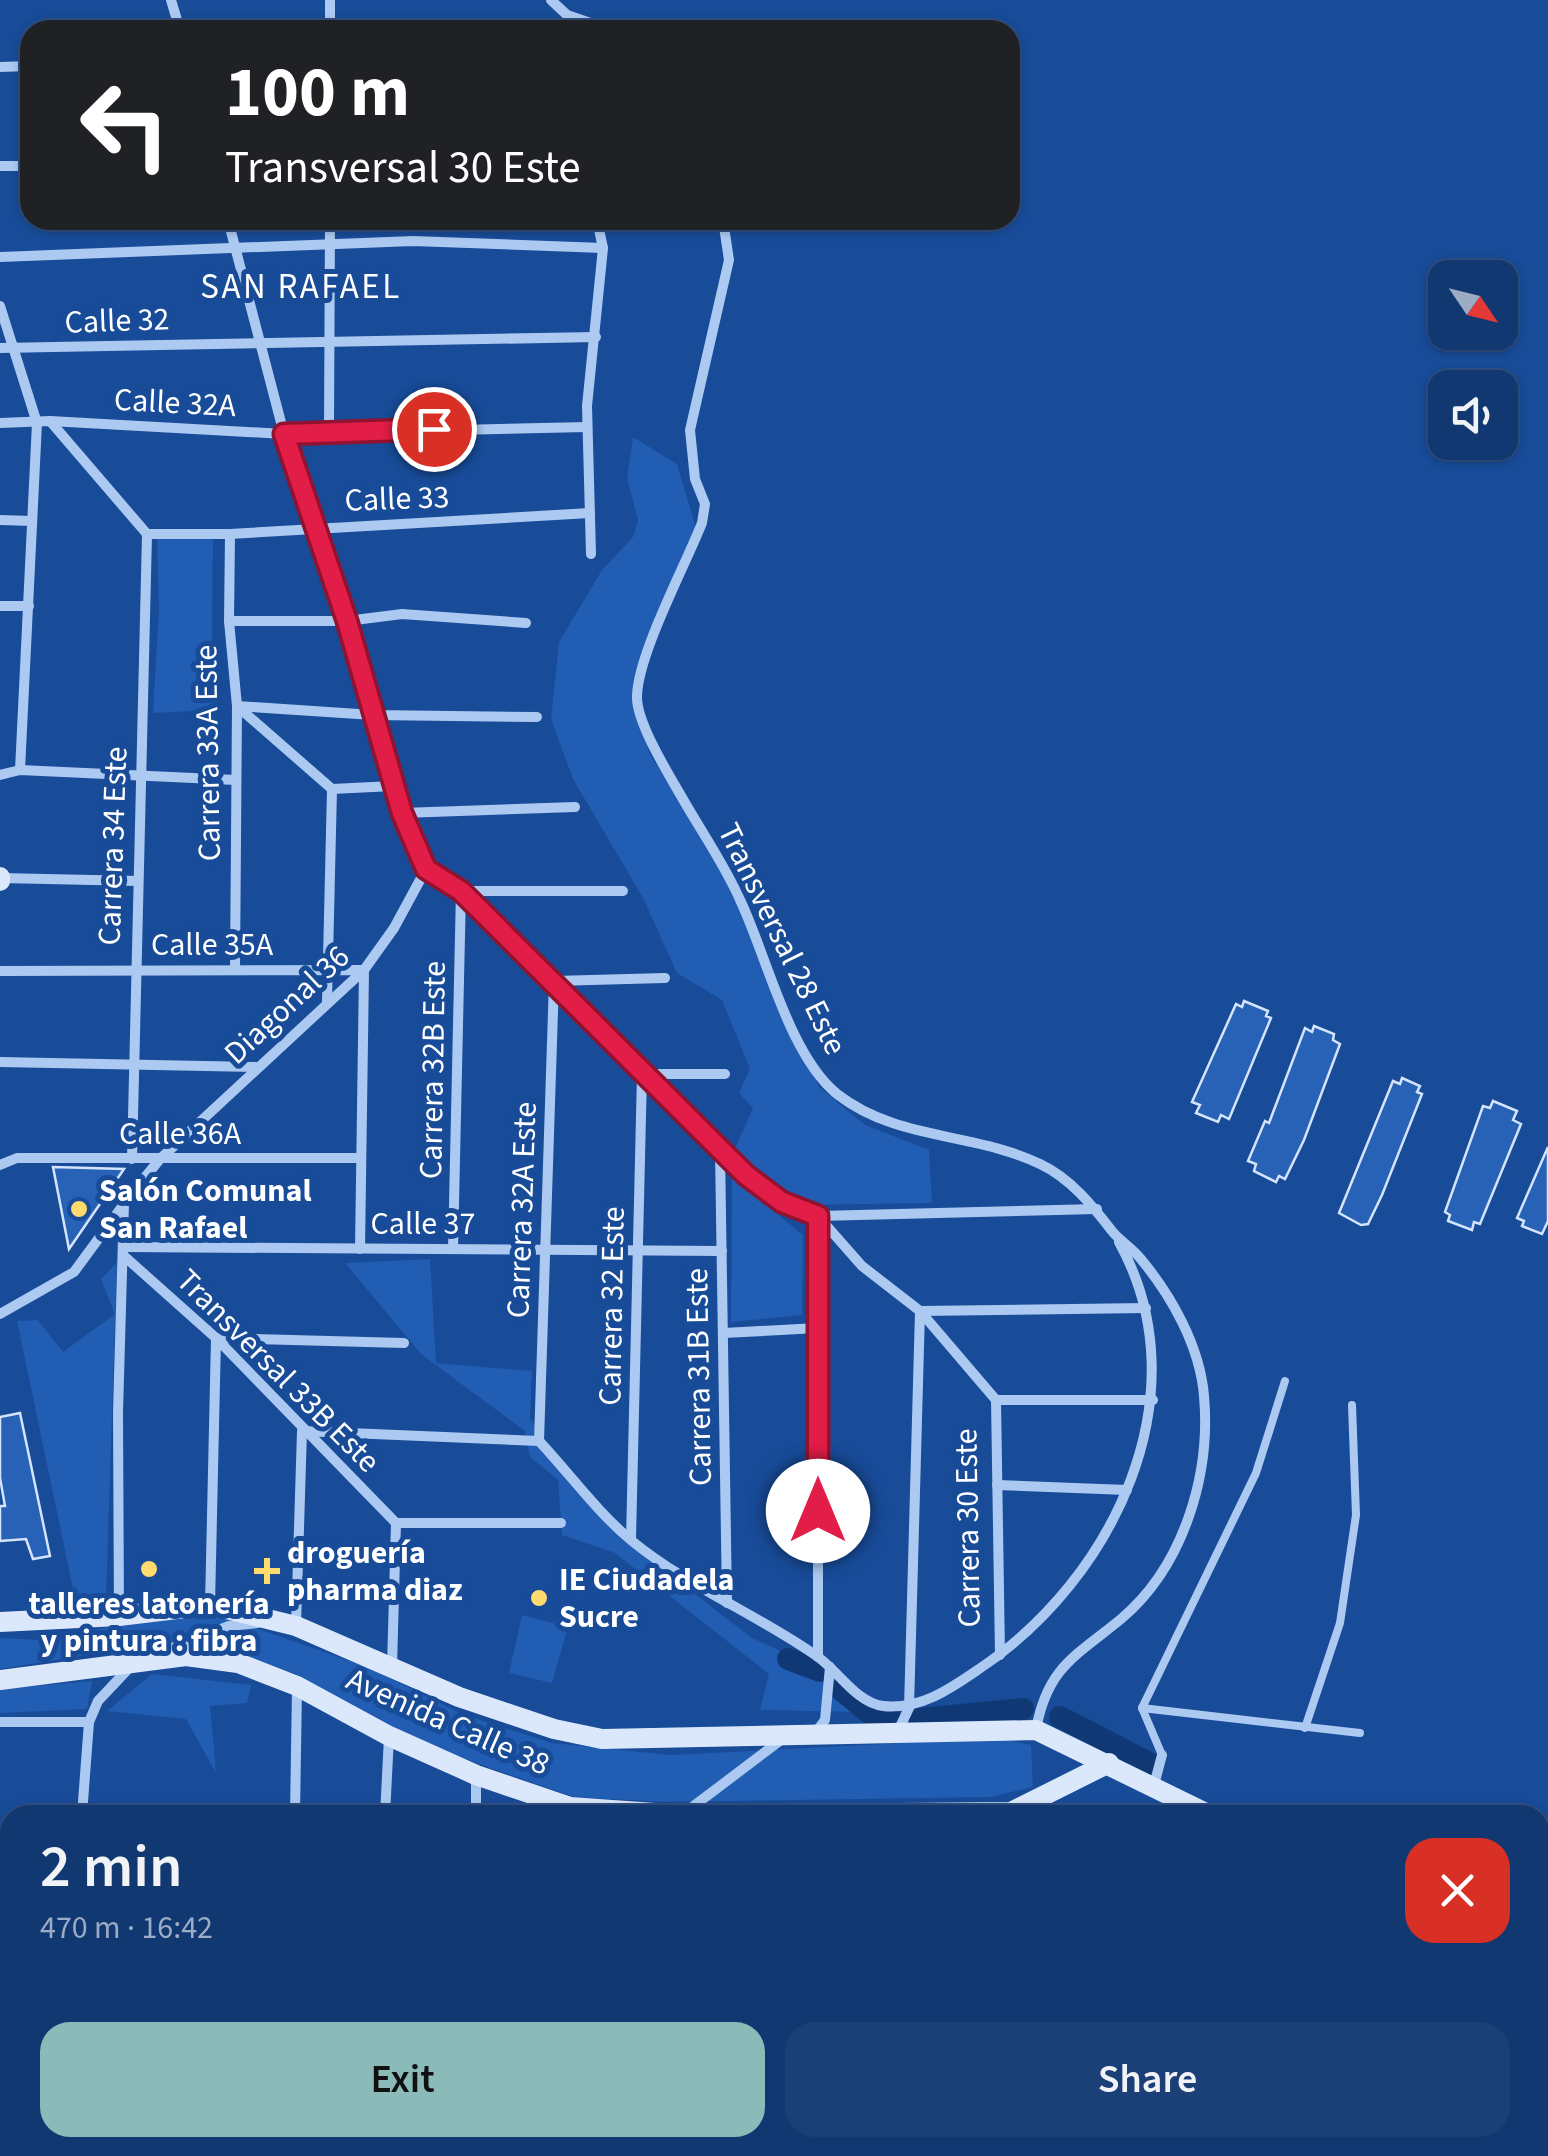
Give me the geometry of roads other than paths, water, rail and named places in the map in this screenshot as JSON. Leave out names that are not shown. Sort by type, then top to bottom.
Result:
[{"type":"street","points":[[551,0],[567,15],[582,20]]},
{"type":"street","points":[[567,15],[568,20]]},
{"type":"street","points":[[231,230],[284,434],[347,621],[393,786],[426,869],[461,891],[720,1150],[782,1202],[818,1216],[1098,1209]]},
{"type":"street","points":[[329,430],[330,230]]},
{"type":"street","points":[[592,554],[586,427],[603,248],[598,230]]},
{"type":"street","name":"Transversal 28 Este","points":[[724,230],[729,260],[690,430],[695,479],[704,504],[702,523],[650,650],[636,698],[660,759],[741,900],[811,1062],[836,1093],[892,1126],[1039,1163],[1098,1209],[1177,1310],[1204,1390],[1206,1437],[1195,1503],[1156,1581],[1123,1617],[1074,1652],[1055,1675],[1042,1700],[1036,1730]]},
{"type":"street","points":[[0,257],[412,241],[603,248]]},
{"type":"street","points":[[0,306],[37,424],[20,770]]},
{"type":"street","name":"Calle 32","points":[[0,348],[331,338],[596,336]]},
{"type":"street","points":[[50,421],[66,445],[147,534]]},
{"type":"street","name":"Calle 32A","points":[[0,423],[50,421],[284,434],[586,427]]},
{"type":"street","name":"Calle 33","points":[[147,534],[230,534],[590,513]]},
{"type":"street","points":[[0,520],[32,520]]},
{"type":"street","name":"Carrera 34 Este","points":[[132,1159],[131,1065],[147,534]]},
{"type":"street","name":"Carrera 33A Este","points":[[230,534],[229,621],[237,706],[235,970]]},
{"type":"street","points":[[0,606],[29,606]]},
{"type":"street","points":[[229,621],[347,621],[402,614],[526,623]]},
{"type":"street","points":[[237,706],[373,715],[536,717]]},
{"type":"street","points":[[237,706],[332,789],[393,786]]},
{"type":"street","points":[[0,775],[20,770],[236,780]]},
{"type":"street","points":[[327,1001],[332,789]]},
{"type":"street","points":[[402,813],[575,807]]},
{"type":"street","name":"Diagonal 36","points":[[160,1159],[364,970],[394,928],[426,869]]},
{"type":"street","points":[[0,878],[138,881]]},
{"type":"street","points":[[461,891],[623,891]]},
{"type":"street","name":"Carrera 32B Este","points":[[453,1249],[461,891]]},
{"type":"street","points":[[360,1248],[364,970]]},
{"type":"street","name":"Calle 35A","points":[[0,971],[364,970]]},
{"type":"street","points":[[554,981],[665,978]]},
{"type":"street","name":"Carrera 32A Este","points":[[539,1441],[554,981]]},
{"type":"street","points":[[0,1062],[257,1067]]},
{"type":"street","points":[[642,1074],[725,1074]]},
{"type":"street","name":"Carrera 32 Este","points":[[631,1540],[642,1074]]},
{"type":"street","name":"Carrera 31B Este","points":[[720,1150],[727,1602]]},
{"type":"street","name":"Calle 36A","points":[[0,1166],[17,1158],[361,1158]]},
{"type":"street","points":[[0,1314],[74,1272],[160,1159]]},
{"type":"street","points":[[119,1616],[118,1412],[124,1203]]},
{"type":"street","points":[[818,1216],[862,1266],[920,1311],[996,1400],[1153,1400]]},
{"type":"street","points":[[818,1216],[818,1657]]},
{"type":"street","points":[[83,1805],[90,1722],[98,1701],[134,1662],[229,1626],[287,1623],[302,1431],[539,1441],[631,1540],[818,1657],[866,1701],[909,1708],[1000,1655],[1070,1586],[1102,1540],[1127,1490],[1144,1446],[1153,1400],[1153,1354],[1146,1308],[1114,1233]]},
{"type":"street","name":"Calle 37","points":[[124,1252],[360,1248],[722,1251]]},
{"type":"street","name":"Transversal 33B Este","points":[[124,1252],[216,1338],[302,1431],[396,1523]]},
{"type":"street","points":[[920,1311],[1146,1308]]},
{"type":"street","points":[[898,1731],[909,1708],[920,1311]]},
{"type":"street","points":[[724,1333],[818,1328]]},
{"type":"street","points":[[210,1605],[216,1338],[404,1342]]},
{"type":"street","name":"Carrera 30 Este","points":[[996,1400],[1000,1655]]},
{"type":"street","points":[[997,1485],[1127,1490]]},
{"type":"street","points":[[392,1667],[396,1523],[561,1524]]},
{"type":"street","name":"Avenida Calle 38","points":[[0,1622],[119,1616],[210,1605],[287,1623],[522,1718],[602,1739],[1036,1730],[1191,1805]]},
{"type":"street","name":"Avenida Calle 38","points":[[0,1680],[186,1656],[238,1663],[297,1686],[389,1736],[554,1805]]},
{"type":"street","points":[[814,1734],[825,1720],[830,1667]]},
{"type":"street","points":[[296,1805],[297,1686]]},
{"type":"street","points":[[0,1722],[90,1722]]},
{"type":"street","points":[[696,1805],[787,1735]]},
{"type":"street","points":[[386,1805],[389,1736]]},
{"type":"street","points":[[1154,1785],[1162,1756]]},
{"type":"street","name":"Avenida Calle 38","points":[[1027,1805],[1109,1763]]},
{"type":"street","points":[[476,1775],[476,1805]]},
{"type":"lane","points":[[1162,1756],[1142,1708],[1256,1473],[1285,1381]]},
{"type":"lane","points":[[1305,1728],[1340,1623],[1353,1533],[1352,1405]]},
{"type":"lane","points":[[1142,1708],[1360,1734]]},
{"type":"waterway","points":[[788,1659],[820,1671]]},
{"type":"waterway","points":[[841,1690],[873,1716],[891,1720]]},
{"type":"waterway","points":[[920,1719],[1023,1709]]},
{"type":"waterway","points":[[1060,1717],[1151,1764]]},
{"type":"place","name":"Salón Comunal San Rafael","points":[[79,1209]]},
{"type":"place","name":"talleres latonería y pintura : fibra","points":[[149,1569]]},
{"type":"place","name":"droguería pharma diaz","points":[[267,1571]]},
{"type":"place","name":"IE Ciudadela Sucre","points":[[539,1598]]},
{"type":"district","name":"SAN RAFAEL","points":[[301,287]]}]
